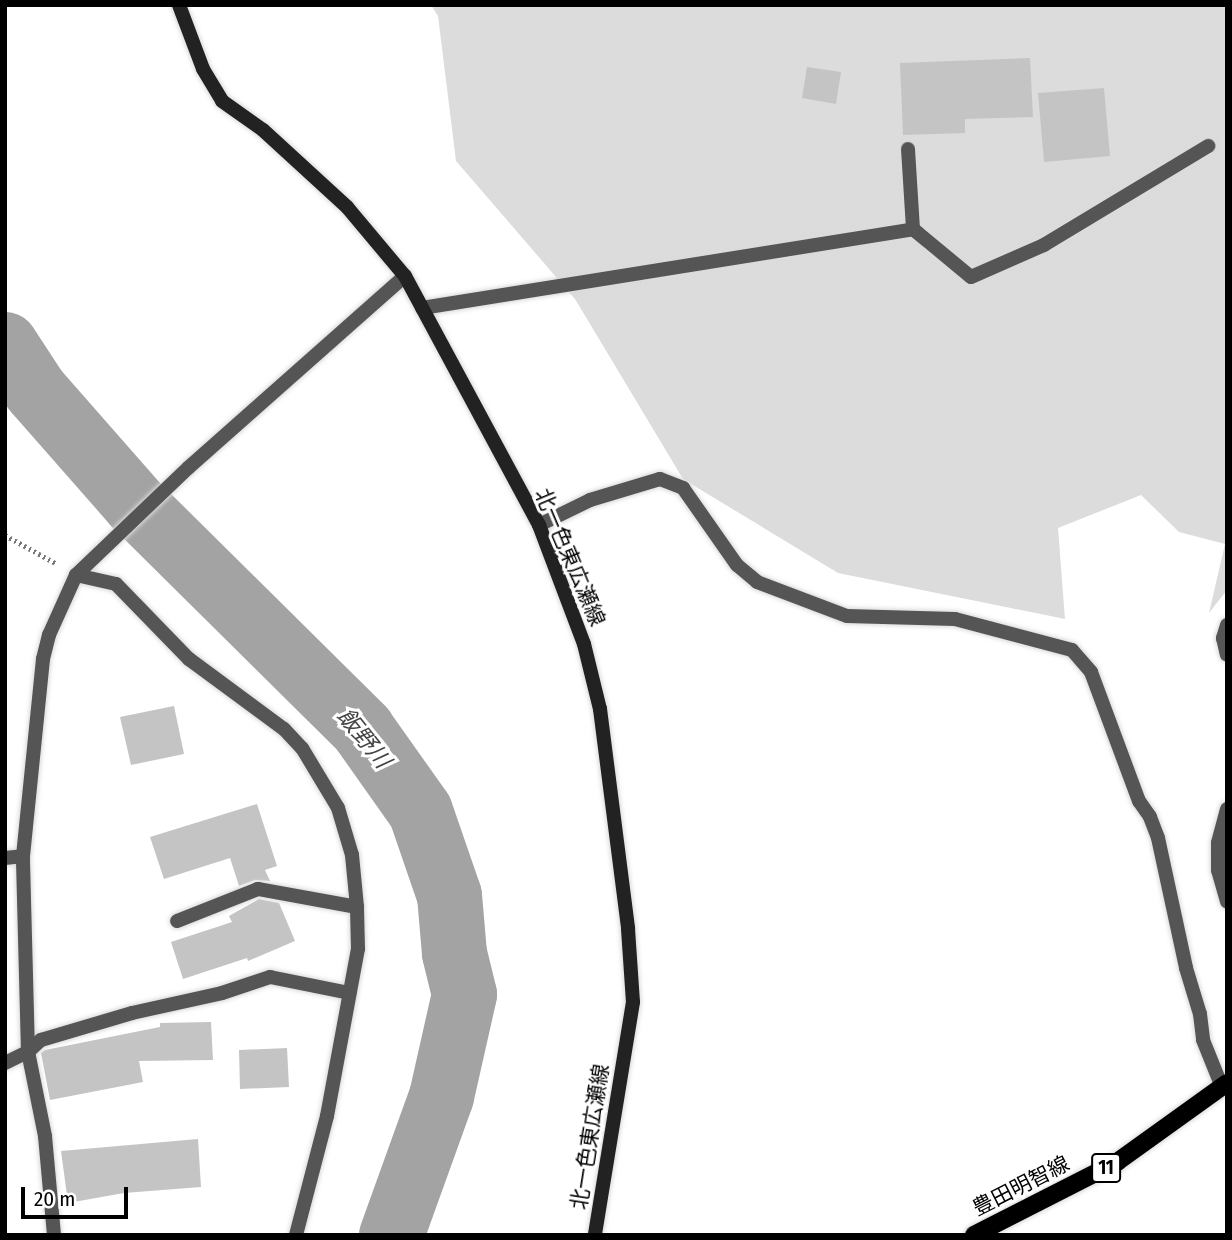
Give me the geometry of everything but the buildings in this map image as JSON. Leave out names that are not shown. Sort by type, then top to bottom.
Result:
[{"type":"main road","name":"北一色東広瀬線","points":[[179,5],[203,69],[222,101],[263,130],[347,207],[405,276],[539,525],[584,644],[600,709],[628,929],[633,1002],[595,1235]]},
{"type":"main road","name":"豊田明智線","points":[[974,1235],[1117,1162],[1224,1085]]},
{"type":"street","points":[[908,149],[914,229],[971,277],[1044,245],[1208,146]]},
{"type":"street","points":[[422,308],[914,229]]},
{"type":"street","points":[[54,1235],[45,1136],[28,1052],[23,856],[43,659],[49,635],[76,575],[189,467],[405,276]]},
{"type":"street","points":[[539,525],[590,500],[660,479],[683,488],[737,565],[757,582],[847,615],[955,619],[1072,649],[1091,673],[1139,801],[1150,817],[1158,838],[1186,968],[1200,1014],[1203,1040],[1224,1085]]},
{"type":"street","points":[[76,575],[116,584],[189,659],[250,701],[302,748],[338,808],[352,855],[358,949],[327,1116],[296,1235]]},
{"type":"street","points":[[1227,625],[1223,638],[1227,655]]},
{"type":"street","points":[[1227,809],[1218,843],[1218,870],[1227,902]]},
{"type":"street","points":[[5,858],[23,856]]},
{"type":"street","points":[[177,921],[258,889],[357,907]]},
{"type":"street","points":[[5,1063],[28,1052],[41,1040],[132,1013],[222,993],[271,977],[349,993]]},
{"type":"path","points":[[5,535],[76,575]]},
{"type":"shaded area","points":[[431,5],[1227,5],[1227,590],[1209,613],[1225,544],[1179,532],[1141,495],[1058,528],[1065,619],[838,573],[683,479],[575,299],[456,161],[438,16]]},
{"type":"waterway","name":"飯野川","points":[[5,344],[35,390],[135,504],[362,729],[420,811],[449,895],[454,953],[464,994],[441,1096],[391,1235]]}]
